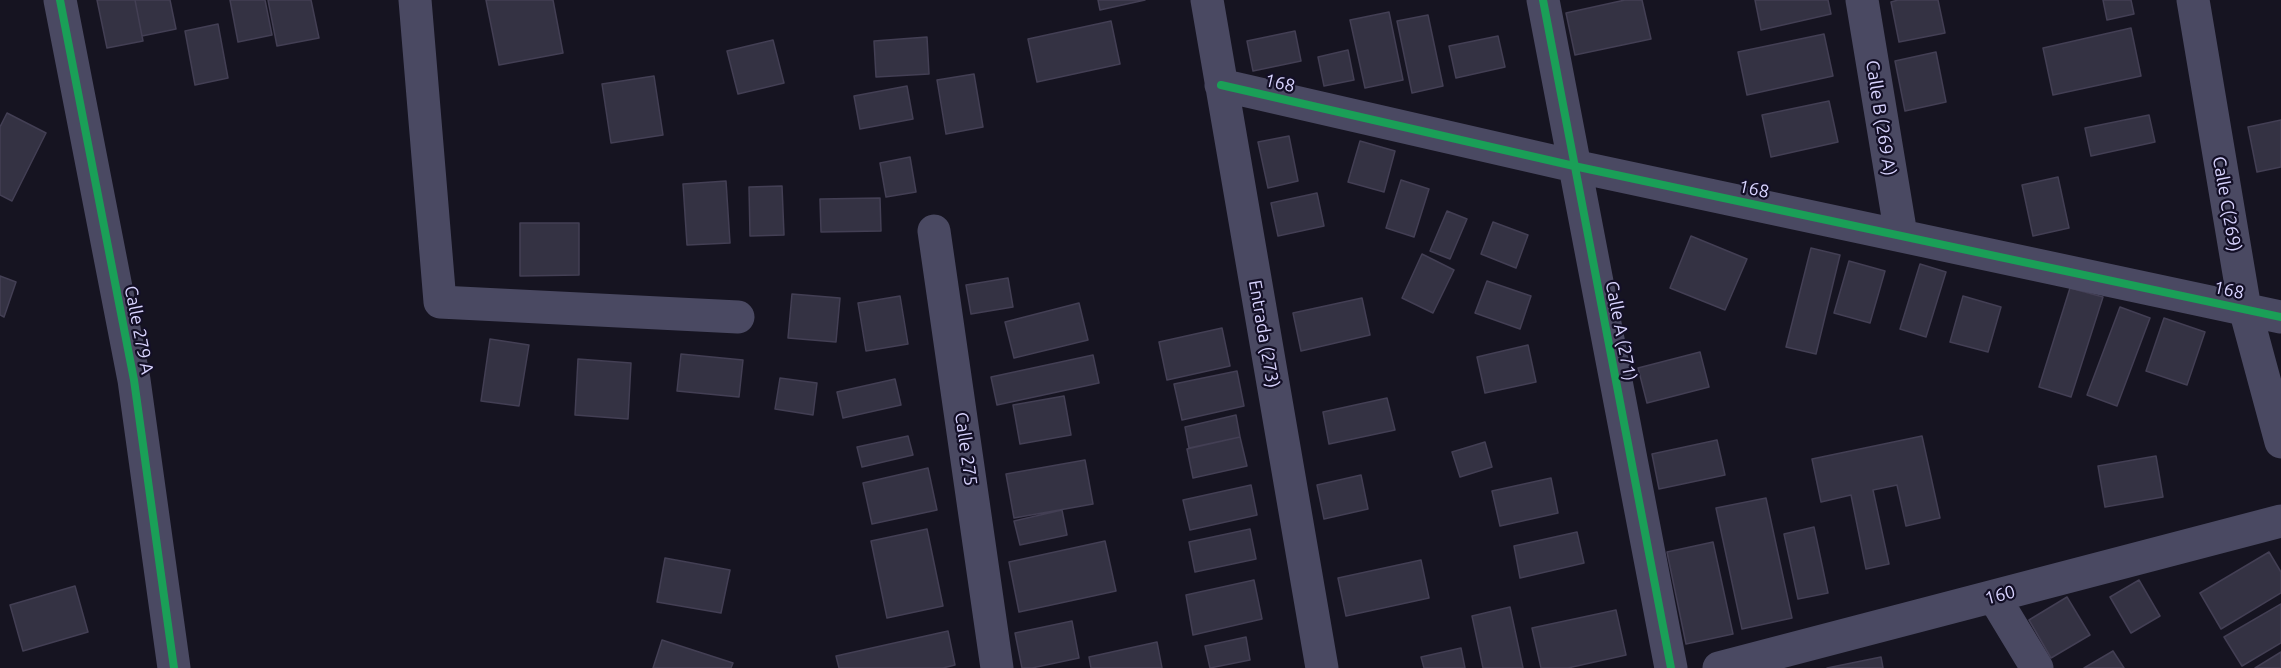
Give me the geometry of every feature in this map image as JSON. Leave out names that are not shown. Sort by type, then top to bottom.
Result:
[{"type":"street","name":"Calle 279 A","points":[[60,0],[134,380],[174,668]]},
{"type":"street","points":[[415,0],[440,302],[738,317]]},
{"type":"street","name":"Entrada (273)","points":[[1207,0],[1322,668]]},
{"type":"street","name":"Calle A (271)","points":[[1544,0],[1671,668]]},
{"type":"street","name":"Calle B (269 A)","points":[[1862,0],[1901,235]]},
{"type":"street","name":"Calle C(269)","points":[[2193,0],[2245,309],[2281,442]]},
{"type":"street","name":"168","points":[[1221,85],[1574,166],[2281,317]]},
{"type":"street","name":"Calle 275","points":[[934,231],[997,668]]},
{"type":"street","name":"160","points":[[1719,668],[2281,521]]},
{"type":"street","points":[[1994,597],[2037,668]]},
{"type":"building","points":[[97,0],[135,0],[143,41],[107,48]]},
{"type":"building","points":[[135,0],[170,0],[176,29],[142,36]]},
{"type":"building","points":[[230,0],[265,0],[272,35],[238,42]]},
{"type":"building","points":[[268,0],[311,0],[319,38],[277,46]]},
{"type":"building","points":[[486,0],[553,0],[563,53],[499,65]]},
{"type":"building","points":[[1098,0],[1145,0],[1100,10]]},
{"type":"building","points":[[1625,0],[1642,0],[1651,39],[1575,55],[1566,13]]},
{"type":"building","points":[[1755,0],[1828,0],[1831,14],[1761,30]]},
{"type":"building","points":[[1938,0],[1945,33],[1899,42],[1891,2]]},
{"type":"building","points":[[2103,0],[2131,0],[2134,14],[2107,20]]},
{"type":"building","points":[[1389,12],[1403,80],[1365,88],[1350,20]]},
{"type":"building","points":[[1428,15],[1443,86],[1412,93],[1397,21]]},
{"type":"building","points":[[1111,21],[1120,64],[1037,82],[1028,39]]},
{"type":"building","points":[[218,24],[228,78],[195,85],[185,31]]},
{"type":"building","points":[[2131,28],[2141,76],[2053,95],[2043,48]]},
{"type":"building","points":[[1295,31],[1301,61],[1253,71],[1247,41]]},
{"type":"building","points":[[1824,34],[1833,76],[1747,95],[1738,52]]},
{"type":"building","points":[[1498,36],[1505,67],[1456,78],[1449,46]]},
{"type":"building","points":[[927,37],[929,74],[876,77],[874,41]]},
{"type":"building","points":[[773,40],[784,83],[738,94],[727,51]]},
{"type":"building","points":[[1348,50],[1354,80],[1324,86],[1318,57]]},
{"type":"building","points":[[1936,52],[1946,102],[1905,111],[1895,61]]},
{"type":"building","points":[[974,74],[983,127],[946,134],[937,80]]},
{"type":"building","points":[[654,76],[663,135],[611,143],[602,84]]},
{"type":"building","points":[[907,86],[913,119],[860,129],[854,96]]},
{"type":"building","points":[[1829,101],[1838,142],[1771,157],[1762,115]]},
{"type":"building","points":[[7,113],[46,133],[12,201],[0,195],[0,127]]},
{"type":"building","points":[[2149,115],[2155,142],[2091,156],[2085,128]]},
{"type":"building","points":[[2281,120],[2281,167],[2257,172],[2248,127]]},
{"type":"building","points":[[1289,136],[1298,181],[1268,188],[1258,142]]},
{"type":"building","points":[[1360,141],[1395,151],[1384,192],[1348,182]]},
{"type":"building","points":[[910,157],[916,192],[886,197],[880,163]]},
{"type":"building","points":[[2058,177],[2069,228],[2033,236],[2022,185]]},
{"type":"building","points":[[1401,180],[1429,189],[1414,237],[1386,228]]},
{"type":"building","points":[[726,181],[730,243],[687,245],[683,184]]},
{"type":"building","points":[[782,186],[784,235],[750,236],[749,187]]},
{"type":"building","points":[[1317,193],[1324,226],[1278,236],[1271,203]]},
{"type":"building","points":[[880,198],[881,231],[821,232],[820,199]]},
{"type":"building","points":[[1447,211],[1467,219],[1450,259],[1430,251]]},
{"type":"building","points":[[1493,222],[1528,235],[1516,268],[1481,254]]},
{"type":"building","points":[[520,223],[579,223],[579,275],[520,276]]},
{"type":"building","points":[[1691,236],[1747,259],[1725,310],[1670,288]]},
{"type":"building","points":[[1811,248],[1840,255],[1816,354],[1786,347]]},
{"type":"building","points":[[1422,254],[1454,270],[1433,313],[1402,298]]},
{"type":"building","points":[[1849,261],[1885,271],[1870,323],[1834,313]]},
{"type":"building","points":[[1920,264],[1946,272],[1926,337],[1900,329]]},
{"type":"building","points":[[0,276],[16,282],[4,317],[0,315]]},
{"type":"building","points":[[1008,278],[1013,307],[971,314],[966,285]]},
{"type":"building","points":[[1487,281],[1531,296],[1520,329],[1475,313]]},
{"type":"building","points":[[2070,288],[2103,297],[2071,397],[2039,387]]},
{"type":"building","points":[[792,294],[840,298],[836,342],[788,338]]},
{"type":"building","points":[[900,296],[908,344],[866,351],[858,303]]},
{"type":"building","points":[[1963,296],[2001,307],[1988,352],[1950,342]]},
{"type":"building","points":[[1362,298],[1370,335],[1301,351],[1293,313]]},
{"type":"building","points":[[1079,303],[1088,340],[1014,358],[1005,322]]},
{"type":"building","points":[[2120,307],[2150,318],[2117,406],[2087,395]]},
{"type":"building","points":[[2164,318],[2205,332],[2187,385],[2146,371]]},
{"type":"building","points":[[1222,328],[1230,366],[1167,380],[1159,342]]},
{"type":"building","points":[[490,339],[529,345],[519,406],[481,401]]},
{"type":"building","points":[[1528,345],[1536,382],[1485,393],[1477,357]]},
{"type":"building","points":[[1700,352],[1709,387],[1647,403],[1638,368]]},
{"type":"building","points":[[681,354],[743,360],[739,397],[677,391]]},
{"type":"building","points":[[1093,355],[1099,383],[997,405],[991,377]]},
{"type":"building","points":[[578,359],[631,363],[628,419],[575,415]]},
{"type":"building","points":[[1237,371],[1244,406],[1182,420],[1174,384]]},
{"type":"building","points":[[780,378],[817,383],[813,415],[775,409]]},
{"type":"building","points":[[895,379],[901,405],[843,418],[837,392]]},
{"type":"building","points":[[1064,396],[1071,435],[1020,444],[1013,405]]},
{"type":"building","points":[[1387,398],[1395,430],[1329,444],[1323,412]]},
{"type":"building","points":[[1236,415],[1240,437],[1189,448],[1185,427]]},
{"type":"building","points":[[908,436],[913,455],[862,467],[857,447]]},
{"type":"building","points":[[1922,436],[1940,518],[1906,526],[1897,485],[1873,490],[1889,564],[1866,569],[1851,495],[1821,502],[1812,459]]},
{"type":"building","points":[[1240,437],[1247,466],[1193,478],[1187,449]]},
{"type":"building","points":[[1717,440],[1725,475],[1659,489],[1652,454]]},
{"type":"building","points":[[1485,442],[1492,467],[1460,477],[1452,452]]},
{"type":"building","points":[[2156,456],[2163,497],[2105,507],[2098,466]]},
{"type":"building","points":[[1085,460],[1093,504],[1014,518],[1006,474]]},
{"type":"building","points":[[928,468],[937,510],[872,524],[863,483]]},
{"type":"building","points":[[1361,475],[1368,509],[1324,519],[1317,485]]},
{"type":"building","points":[[1551,478],[1558,513],[1500,526],[1492,491]]},
{"type":"building","points":[[1251,485],[1257,515],[1190,530],[1183,500]]},
{"type":"building","points":[[1766,498],[1792,618],[1742,629],[1716,508]]},
{"type":"building","points":[[1062,510],[1067,535],[1020,545],[1014,521]]},
{"type":"building","points":[[1814,527],[1828,593],[1798,599],[1784,534]]},
{"type":"building","points":[[927,529],[943,606],[887,618],[871,541]]},
{"type":"building","points":[[1250,529],[1256,559],[1195,572],[1189,542]]},
{"type":"building","points":[[1577,532],[1584,563],[1520,578],[1514,546]]},
{"type":"building","points":[[1105,541],[1116,591],[1019,612],[1009,562]]},
{"type":"building","points":[[1713,542],[1733,634],[1686,644],[1667,552]]},
{"type":"building","points":[[2269,552],[2281,572],[2281,593],[2221,629],[2200,593]]},
{"type":"building","points":[[665,558],[730,570],[721,613],[657,602]]},
{"type":"building","points":[[1421,560],[1429,598],[1346,616],[1338,578]]},
{"type":"building","points":[[1254,580],[1262,619],[1193,635],[1186,595]]},
{"type":"building","points":[[2139,580],[2160,616],[2131,633],[2110,597]]},
{"type":"building","points":[[75,586],[88,632],[23,651],[10,605]]},
{"type":"building","points":[[2067,597],[2090,635],[2051,658],[2029,620]]},
{"type":"building","points":[[2281,604],[2281,643],[2242,666],[2224,637]]},
{"type":"building","points":[[1510,607],[1523,668],[1483,668],[1472,616]]},
{"type":"building","points":[[1616,610],[1626,655],[1568,668],[1541,668],[1532,628]]},
{"type":"building","points":[[1072,621],[1079,658],[1022,668],[1015,633]]},
{"type":"building","points":[[948,631],[955,665],[943,668],[839,668],[836,656]]},
{"type":"building","points":[[1246,637],[1250,660],[1210,668],[1205,646]]},
{"type":"building","points":[[662,640],[733,663],[731,668],[653,668]]},
{"type":"building","points":[[1157,642],[1162,668],[1091,668],[1089,657]]},
{"type":"building","points":[[1461,648],[1465,668],[1424,668],[1421,657]]},
{"type":"building","points":[[2113,651],[2124,668],[2084,668]]},
{"type":"building","points":[[2281,652],[2281,668],[2255,668]]},
{"type":"building","points":[[1881,657],[1883,668],[1827,668]]},
{"type":"cycle path","points":[[60,0],[134,380],[174,668]]},
{"type":"cycle path","points":[[1543,0],[1671,668]]},
{"type":"cycle path","points":[[1221,85],[1574,166],[2281,317]]}]
